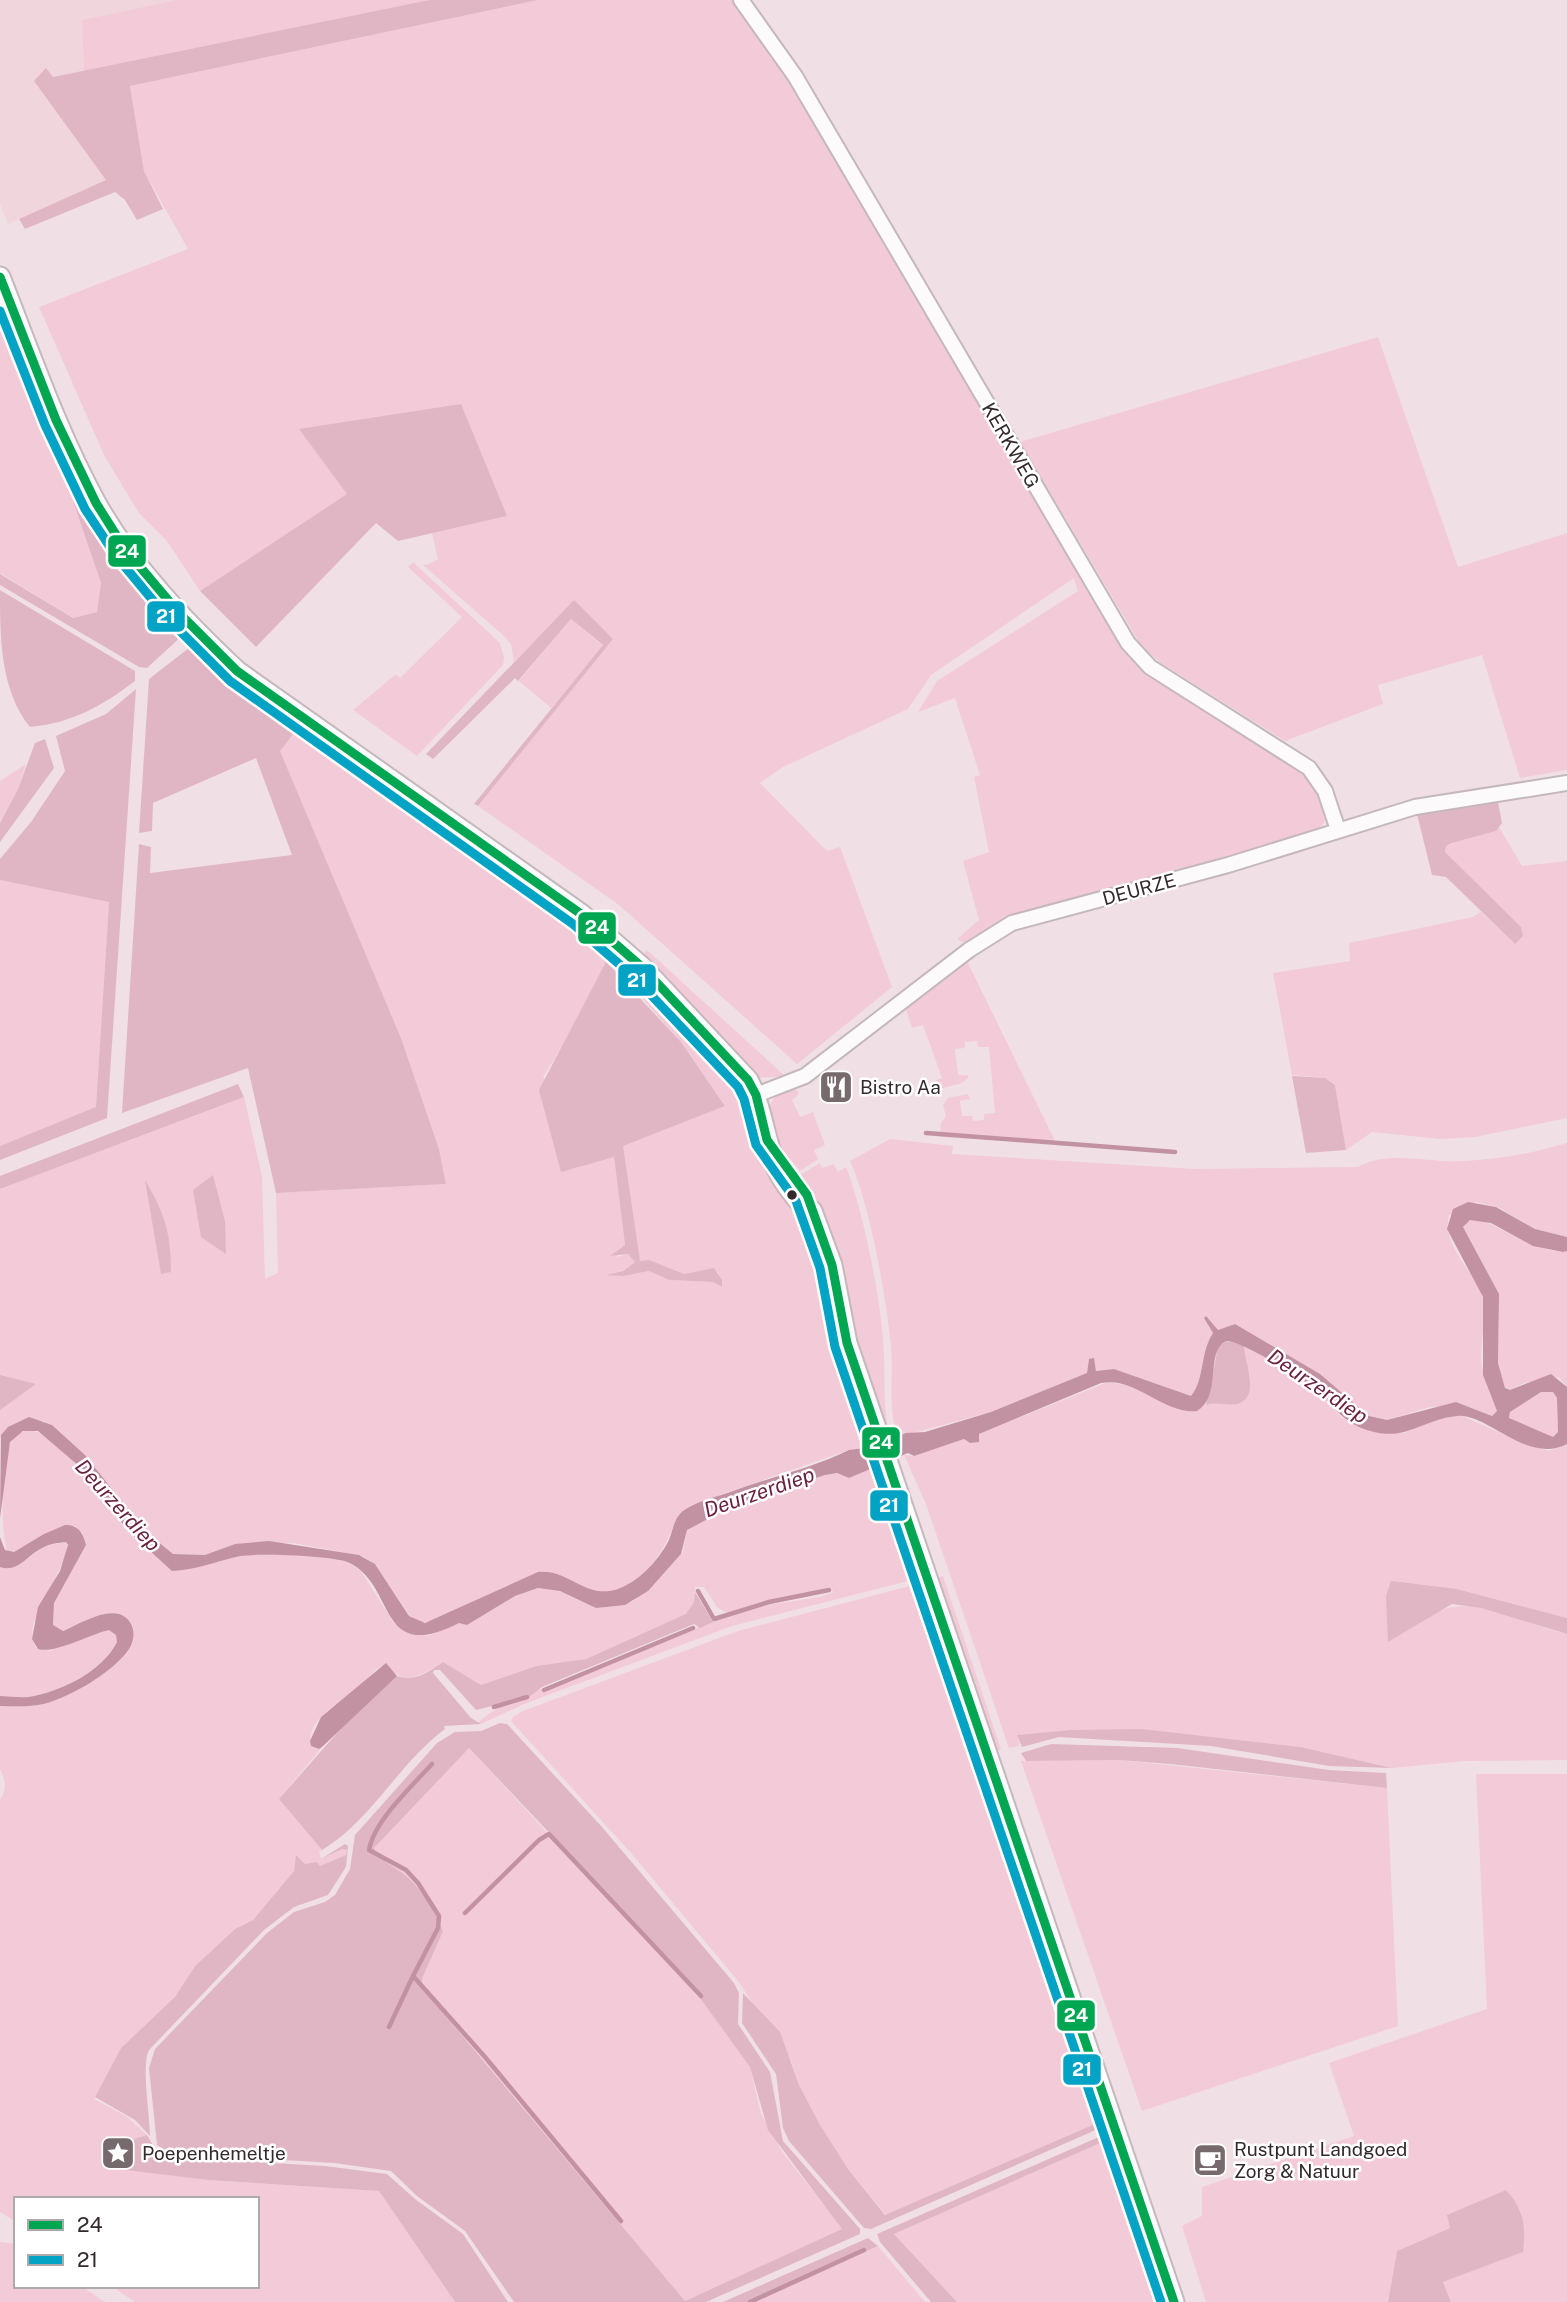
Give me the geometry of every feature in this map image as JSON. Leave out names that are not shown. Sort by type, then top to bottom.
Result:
[{"type":"main road","points":[[0,277],[49,403],[97,505],[151,580],[197,634],[237,671],[581,914],[643,968],[748,1080],[756,1095],[767,1140],[796,1176],[807,1195],[832,1265],[847,1343],[1174,2302]]},
{"type":"street","name":"KERKWEG","points":[[741,0],[794,76],[1128,643],[1150,667],[1309,768],[1325,791],[1338,830]]},
{"type":"street","name":"DEURZE","points":[[756,1095],[805,1076],[896,1009],[968,950],[1012,923],[1228,865],[1415,807],[1567,783]]},
{"type":"shaded area","points":[[0,0],[176,0],[82,20],[84,71],[53,77],[106,180],[8,224],[0,204]]},
{"type":"shaded area","points":[[176,0],[429,0],[84,71],[82,20]]},
{"type":"shaded area","points":[[429,0],[538,0],[130,86],[144,171],[163,209],[137,220],[125,200],[115,192],[25,229],[19,219],[106,180],[34,81],[46,68],[53,77]]},
{"type":"shaded area","points":[[538,0],[736,0],[788,75],[1128,648],[1313,778],[1327,814],[1324,823],[1316,831],[1023,913],[973,942],[965,943],[957,939],[979,920],[963,861],[989,852],[974,777],[980,775],[955,698],[918,712],[937,681],[1078,591],[1074,578],[931,675],[908,709],[783,767],[760,783],[827,851],[840,847],[892,987],[797,1064],[619,905],[478,806],[613,639],[574,601],[514,662],[511,644],[505,637],[422,564],[427,565],[438,559],[432,533],[504,517],[300,429],[348,494],[200,591],[167,541],[139,513],[105,457],[39,307],[188,249],[144,171],[130,86]]},
{"type":"shaded area","points":[[0,302],[40,404],[89,545],[101,584],[97,612],[73,618],[0,573]]},
{"type":"shaded area","points":[[1378,337],[1458,567],[1567,533],[1567,770],[1520,778],[1482,655],[1378,685],[1383,704],[1285,741],[1161,663],[1142,647],[1020,442]]},
{"type":"shaded area","points":[[40,404],[74,480],[107,540],[138,582],[184,634],[147,668],[139,667],[0,585],[0,574],[73,618],[97,612],[101,583]]},
{"type":"shaded area","points":[[461,404],[507,516],[398,541],[376,523],[256,647],[200,591],[347,494],[299,429]]},
{"type":"shaded area","points":[[413,562],[500,643],[504,658],[503,665],[417,756],[353,710],[396,674],[400,678],[462,617],[408,567]]},
{"type":"shaded area","points":[[0,590],[135,671],[135,681],[86,712],[59,722],[30,727],[20,712],[7,680],[0,626]]},
{"type":"shaded area","points":[[574,600],[613,639],[478,806],[474,804],[603,645],[571,619],[518,681],[515,678],[433,759],[426,754]]},
{"type":"shaded area","points":[[571,619],[603,646],[551,708],[519,681]]},
{"type":"shaded area","points":[[194,644],[229,676],[300,725],[280,751],[401,1038],[439,1149],[446,1184],[276,1193],[248,1068],[122,1113],[139,844],[151,847],[150,873],[292,855],[256,758],[153,803],[152,831],[139,833],[149,679]]},
{"type":"shaded area","points":[[136,689],[107,1118],[0,1160],[0,1146],[96,1107],[109,902],[0,880],[0,859],[31,822],[65,771],[56,736],[106,714]]},
{"type":"shaded area","points":[[300,725],[416,816],[422,808],[533,886],[624,959],[742,1085],[756,1133],[754,1140],[821,1250],[850,1383],[872,1447],[849,1450],[720,1495],[675,1521],[655,1561],[632,1583],[619,1589],[605,1592],[590,1590],[559,1575],[539,1572],[442,1618],[422,1623],[410,1616],[375,1564],[363,1556],[293,1543],[235,1544],[206,1555],[173,1554],[155,1542],[85,1455],[52,1425],[43,1421],[21,1421],[0,1439],[0,1189],[244,1097],[262,1176],[265,1279],[278,1273],[276,1193],[446,1184],[439,1149],[401,1038],[279,750]],"holes":[[[635,990],[681,1042],[725,1106],[622,1146],[636,1247],[640,1262],[652,1263],[678,1273],[718,1272],[720,1286],[713,1282],[669,1280],[649,1271],[623,1276],[610,1274],[622,1271],[635,1262],[628,1254],[617,1257],[616,1251],[625,1245],[614,1157],[543,1077],[568,1037]]]},
{"type":"shaded area","points":[[45,739],[54,768],[0,842],[0,823],[18,789],[35,743]]},
{"type":"shaded area","points":[[26,764],[18,789],[0,822],[0,781]]},
{"type":"shaded area","points":[[1498,802],[1502,823],[1496,831],[1452,843],[1446,846],[1445,852],[1521,927],[1523,936],[1515,944],[1446,877],[1432,875],[1417,814]]},
{"type":"shaded area","points":[[1499,827],[1522,866],[1567,861],[1567,1118],[1475,1137],[1440,1139],[1372,1132],[1346,1150],[1335,1085],[1325,1078],[1292,1075],[1273,973],[1350,961],[1349,943],[1473,917],[1481,912],[1515,944],[1445,852],[1446,846],[1452,843],[1496,831]]},
{"type":"shaded area","points":[[0,880],[109,901],[96,1108],[0,1146]]},
{"type":"shaded area","points":[[647,950],[785,1076],[757,1078],[641,956]]},
{"type":"shaded area","points":[[966,959],[1056,1143],[940,1137],[941,1123],[946,1116],[943,1105],[948,1098],[968,1094],[970,1099],[960,1101],[962,1116],[972,1116],[973,1121],[984,1120],[984,1114],[995,1113],[989,1047],[978,1047],[977,1041],[965,1042],[965,1048],[955,1049],[958,1075],[968,1075],[968,1078],[962,1083],[939,1089],[932,1082],[942,1078],[923,1025],[912,1028],[906,1009]]},
{"type":"shaded area","points":[[606,962],[681,1042],[725,1106],[623,1146],[640,1261],[649,1260],[684,1274],[714,1268],[722,1280],[722,1287],[713,1282],[669,1280],[649,1271],[623,1276],[606,1275],[623,1271],[635,1262],[628,1254],[610,1256],[625,1245],[614,1157],[561,1172],[539,1090]]},
{"type":"shaded area","points":[[1292,1076],[1325,1078],[1335,1085],[1346,1150],[1306,1153]]},
{"type":"shaded area","points":[[238,1084],[244,1097],[0,1189],[0,1176]]},
{"type":"shaded area","points":[[795,1088],[799,1094],[792,1100],[800,1117],[813,1112],[825,1145],[814,1150],[818,1159],[800,1171],[777,1143],[767,1111],[775,1096]]},
{"type":"shaded area","points":[[890,1139],[953,1146],[952,1154],[1195,1169],[1358,1167],[1396,1158],[1465,1161],[1517,1155],[1567,1143],[1567,1237],[1535,1229],[1498,1207],[1476,1202],[1449,1215],[1449,1236],[1453,1246],[1483,1299],[1481,1359],[1497,1411],[1492,1416],[1467,1406],[1430,1407],[1387,1420],[1368,1416],[1320,1374],[1235,1324],[1218,1330],[1206,1316],[1204,1318],[1213,1333],[1206,1348],[1199,1382],[1191,1396],[1114,1369],[1096,1371],[1094,1359],[1089,1359],[1087,1373],[991,1412],[898,1437],[892,1403],[891,1346],[881,1277],[864,1201],[850,1161]]},
{"type":"shaded area","points":[[820,1163],[822,1168],[834,1164],[838,1172],[846,1167],[866,1234],[883,1337],[885,1404],[889,1432],[885,1433],[854,1343],[823,1217],[800,1175]]},
{"type":"shaded area","points":[[213,1175],[225,1221],[226,1254],[201,1237],[193,1190]]},
{"type":"shaded area","points":[[145,1180],[166,1224],[171,1272],[161,1274]]},
{"type":"shaded area","points":[[1477,1219],[1543,1249],[1567,1251],[1567,1387],[1559,1377],[1524,1383],[1510,1390],[1505,1388],[1498,1363],[1499,1294],[1463,1227],[1470,1220]]},
{"type":"shaded area","points":[[1226,1341],[1244,1345],[1250,1377],[1249,1393],[1240,1403],[1206,1405],[1218,1347]]},
{"type":"shaded area","points":[[1244,1345],[1305,1381],[1342,1418],[1379,1433],[1404,1433],[1439,1418],[1460,1415],[1521,1442],[1549,1451],[1567,1444],[1567,1618],[1457,1589],[1436,1612],[1468,1606],[1502,1613],[1567,1634],[1567,1760],[1464,1761],[1392,1768],[1301,1747],[1203,1736],[1070,1730],[1018,1735],[1019,1746],[1009,1748],[926,1504],[904,1455],[914,1456],[964,1439],[970,1443],[979,1441],[979,1434],[1108,1382],[1130,1386],[1187,1411],[1213,1402],[1226,1404],[1250,1377],[1244,1361]]},
{"type":"shaded area","points":[[0,1375],[36,1384],[0,1410]]},
{"type":"shaded area","points":[[1541,1392],[1553,1392],[1557,1398],[1558,1432],[1553,1438],[1509,1418],[1510,1412]]},
{"type":"shaded area","points":[[30,1430],[60,1445],[85,1472],[127,1531],[172,1571],[243,1555],[291,1555],[344,1560],[361,1571],[393,1622],[407,1632],[428,1636],[461,1622],[467,1625],[515,1596],[538,1588],[560,1591],[596,1608],[632,1602],[653,1585],[683,1552],[687,1530],[696,1523],[755,1498],[825,1475],[837,1473],[849,1478],[880,1463],[920,1578],[732,1626],[524,1704],[481,1724],[478,1723],[491,1713],[541,1689],[544,1692],[711,1622],[767,1605],[820,1597],[833,1592],[831,1588],[727,1613],[717,1607],[704,1587],[695,1587],[694,1602],[687,1614],[586,1659],[536,1666],[481,1685],[443,1662],[413,1677],[400,1676],[387,1664],[378,1668],[358,1689],[318,1720],[313,1728],[311,1746],[319,1749],[323,1746],[279,1799],[322,1850],[319,1852],[321,1859],[342,1849],[347,1850],[346,1855],[320,1866],[317,1862],[305,1864],[297,1856],[294,1871],[253,1920],[235,1929],[195,1966],[175,1998],[121,2048],[94,2099],[126,2116],[147,2135],[134,2139],[106,2136],[101,2162],[104,2166],[208,2180],[379,2191],[455,2302],[135,2302],[114,2288],[259,2288],[259,2197],[14,2197],[14,2221],[0,2212],[0,1800],[5,1785],[0,1769],[0,1706],[39,1705],[80,1689],[127,1653],[133,1628],[124,1616],[104,1614],[63,1631],[53,1625],[54,1603],[86,1545],[83,1533],[75,1526],[56,1529],[14,1552],[8,1552],[4,1531],[3,1479],[8,1449],[12,1440],[20,1433]]},
{"type":"shaded area","points":[[66,1542],[68,1551],[33,1624],[32,1638],[36,1648],[50,1651],[77,1639],[109,1630],[116,1634],[117,1642],[91,1671],[66,1685],[28,1697],[0,1696],[0,1567],[17,1566],[45,1546]]},
{"type":"shaded area","points":[[943,1576],[1001,1749],[996,1751],[935,1579]]},
{"type":"shaded area","points":[[1391,1581],[1457,1589],[1567,1618],[1567,1634],[1481,1608],[1452,1604],[1388,1642],[1386,1596]]},
{"type":"shaded area","points":[[921,1583],[944,1663],[964,1709],[1102,2122],[1098,2129],[1095,2125],[886,2215],[848,2169],[819,2123],[799,2085],[791,2061],[738,1981],[631,1853],[511,1721],[523,1711],[738,1631]]},
{"type":"shaded area","points":[[695,1592],[713,1622],[700,1628],[694,1624],[542,1687],[529,1697],[476,1710],[440,1670],[434,1670],[433,1673],[471,1718],[481,1724],[444,1726],[445,1729],[413,1758],[356,1823],[322,1850],[279,1799],[351,1717],[397,1676],[416,1677],[443,1662],[481,1685],[536,1666],[586,1659],[686,1614],[694,1602]]},
{"type":"shaded area","points":[[500,1723],[507,1724],[602,1827],[734,1983],[739,1993],[738,2024],[770,2072],[783,2141],[860,2229],[860,2234],[706,2302],[514,2302],[465,2231],[417,2196],[391,2171],[334,2163],[168,2153],[157,2145],[149,2068],[155,2049],[267,1933],[294,1912],[325,1902],[335,1895],[350,1869],[355,1835],[437,1743],[455,1732],[481,1731]],"holes":[[[469,1748],[698,1990],[700,1998],[750,2067],[768,2130],[842,2229],[685,2301],[423,1989],[422,1979],[443,1931],[418,1888],[384,1861],[374,1848]]]},
{"type":"shaded area","points":[[1141,1729],[1301,1747],[1392,1768],[1329,1766],[1211,1746],[1059,1737],[1022,1747],[1017,1735],[1070,1730]]},
{"type":"shaded area","points":[[1051,1744],[1177,1748],[1329,1770],[1386,1773],[1387,1788],[1119,1760],[1026,1761],[1021,1753]]},
{"type":"shaded area","points":[[468,1747],[700,1998],[750,2067],[761,2114],[783,2153],[843,2229],[685,2301],[423,1989],[422,1979],[443,1930],[439,1920],[378,1856],[374,1848]]},
{"type":"shaded area","points":[[1119,1760],[1387,1788],[1398,2026],[1142,2111],[1021,1761]]},
{"type":"shaded area","points":[[1476,1774],[1567,1774],[1567,2302],[1451,2302],[1443,2282],[1523,2252],[1448,2215],[1450,2228],[1397,2251],[1388,2302],[1206,2302],[1182,2226],[1202,2216],[1202,2187],[1354,2136],[1329,2063],[1487,2009]]},
{"type":"shaded area","points":[[345,1844],[348,1846],[346,1867],[328,1895],[294,1907],[264,1930],[149,2050],[146,2078],[150,2136],[135,2120],[95,2097],[121,2048],[175,1997],[195,1966],[235,1929],[253,1920],[294,1871],[296,1855],[305,1864],[317,1862],[320,1866],[346,1855],[347,1850],[342,1849],[321,1859]]},
{"type":"shaded area","points":[[743,1993],[780,2032],[799,2085],[819,2123],[848,2169],[885,2215],[1095,2124],[1098,2129],[871,2229],[864,2228],[789,2141],[783,2128],[776,2074],[742,2023]]},
{"type":"shaded area","points":[[147,2135],[157,2152],[167,2157],[325,2166],[387,2174],[415,2199],[463,2234],[508,2302],[455,2302],[379,2191],[208,2180],[126,2170],[131,2167],[134,2139]]},
{"type":"shaded area","points":[[1101,2136],[1110,2140],[1166,2302],[957,2302],[894,2234],[1102,2141]]},
{"type":"shaded area","points":[[1101,2136],[1100,2143],[894,2234],[957,2302],[931,2302],[880,2242],[877,2234]]},
{"type":"shaded area","points":[[107,2138],[132,2141],[130,2152],[133,2153],[127,2167],[104,2163]]},
{"type":"shaded area","points":[[1506,2190],[1517,2204],[1522,2219],[1523,2252],[1443,2282],[1451,2302],[1388,2302],[1397,2251],[1450,2228],[1447,2215]]},
{"type":"shaded area","points":[[868,2238],[878,2246],[753,2302],[723,2302]]},
{"type":"shaded area","points":[[0,2242],[14,2244],[14,2288],[84,2288],[105,2302],[0,2302]]},
{"type":"shaded area","points":[[878,2246],[925,2302],[753,2302]]},
{"type":"water","name":"Deurzerdiep","points":[[1468,1202],[1496,1207],[1535,1229],[1567,1237],[1567,1251],[1563,1252],[1533,1246],[1491,1223],[1470,1220],[1463,1227],[1499,1294],[1498,1363],[1505,1388],[1510,1390],[1551,1374],[1567,1387],[1567,1444],[1552,1449],[1537,1448],[1523,1444],[1482,1422],[1457,1416],[1400,1433],[1375,1432],[1346,1419],[1315,1389],[1285,1369],[1257,1353],[1226,1341],[1216,1355],[1209,1395],[1205,1404],[1197,1411],[1172,1407],[1126,1385],[1101,1383],[979,1434],[979,1442],[970,1443],[964,1439],[914,1456],[908,1453],[849,1478],[837,1473],[825,1475],[736,1504],[687,1530],[681,1554],[648,1591],[625,1605],[596,1608],[560,1591],[538,1588],[515,1596],[467,1625],[459,1623],[432,1634],[413,1634],[400,1628],[363,1572],[339,1560],[249,1555],[172,1571],[127,1530],[86,1472],[38,1431],[23,1431],[10,1442],[0,1518],[1,1435],[8,1427],[29,1417],[52,1425],[85,1455],[146,1532],[173,1554],[205,1555],[235,1544],[269,1541],[359,1555],[375,1564],[409,1616],[425,1623],[538,1572],[558,1574],[594,1590],[615,1590],[623,1587],[639,1577],[659,1556],[678,1517],[694,1504],[849,1450],[872,1447],[906,1433],[925,1432],[991,1412],[1087,1373],[1089,1359],[1094,1358],[1096,1371],[1114,1369],[1191,1396],[1199,1382],[1206,1348],[1213,1333],[1204,1318],[1206,1316],[1218,1330],[1235,1324],[1320,1374],[1369,1416],[1387,1420],[1456,1402],[1492,1416],[1497,1411],[1483,1375],[1483,1297],[1447,1229],[1453,1209]],"holes":[[[1541,1392],[1553,1392],[1557,1398],[1558,1432],[1553,1437],[1509,1418],[1510,1412]]]},
{"type":"water","points":[[65,1525],[74,1526],[80,1531],[86,1545],[54,1603],[53,1625],[63,1631],[108,1613],[117,1614],[125,1617],[131,1624],[132,1643],[112,1667],[75,1692],[38,1705],[0,1706],[0,1696],[25,1697],[40,1694],[79,1679],[101,1663],[117,1642],[116,1635],[109,1630],[62,1647],[45,1650],[38,1649],[32,1639],[38,1607],[60,1571],[68,1545],[66,1542],[38,1550],[13,1567],[0,1567],[0,1537],[5,1550],[14,1552]]},
{"type":"water","points":[[386,1663],[397,1676],[323,1746],[319,1749],[311,1746],[310,1741],[321,1717]]},
{"type":"waterway","points":[[926,1133],[1175,1152]]},
{"type":"waterway","points":[[698,1591],[714,1619],[769,1602],[829,1590]]},
{"type":"waterway","points":[[544,1690],[693,1628]]},
{"type":"waterway","points":[[494,1707],[527,1697]]},
{"type":"waterway","points":[[432,1764],[386,1816],[378,1827],[369,1850],[406,1870],[418,1883],[439,1916],[438,1928],[413,1976],[485,2057],[621,2221]]},
{"type":"waterway","points":[[465,1913],[539,1840],[549,1834],[701,1996]]},
{"type":"waterway","points":[[389,2027],[413,1976]]},
{"type":"waterway","points":[[750,2302],[864,2250]]},
{"type":"transit line","name":"24","points":[[0,277],[56,420],[96,503],[125,549],[179,613],[237,671],[581,914],[643,968],[748,1080],[756,1095],[767,1140],[807,1195],[832,1265],[847,1343],[1174,2302]]},
{"type":"transit line","name":"21","points":[[0,311],[45,425],[85,509],[116,556],[170,621],[230,681],[573,924],[634,977],[738,1087],[744,1099],[756,1145],[796,1201],[820,1268],[835,1347],[1161,2302]]},
{"type":"place","name":"Bistro Aa","points":[[836,1087]]},
{"type":"place","name":"Poepenhemeltje","points":[[118,2153]]},
{"type":"place","name":"Rustpunt Landgoed Zorg & Natuur","points":[[1210,2160]]}]
